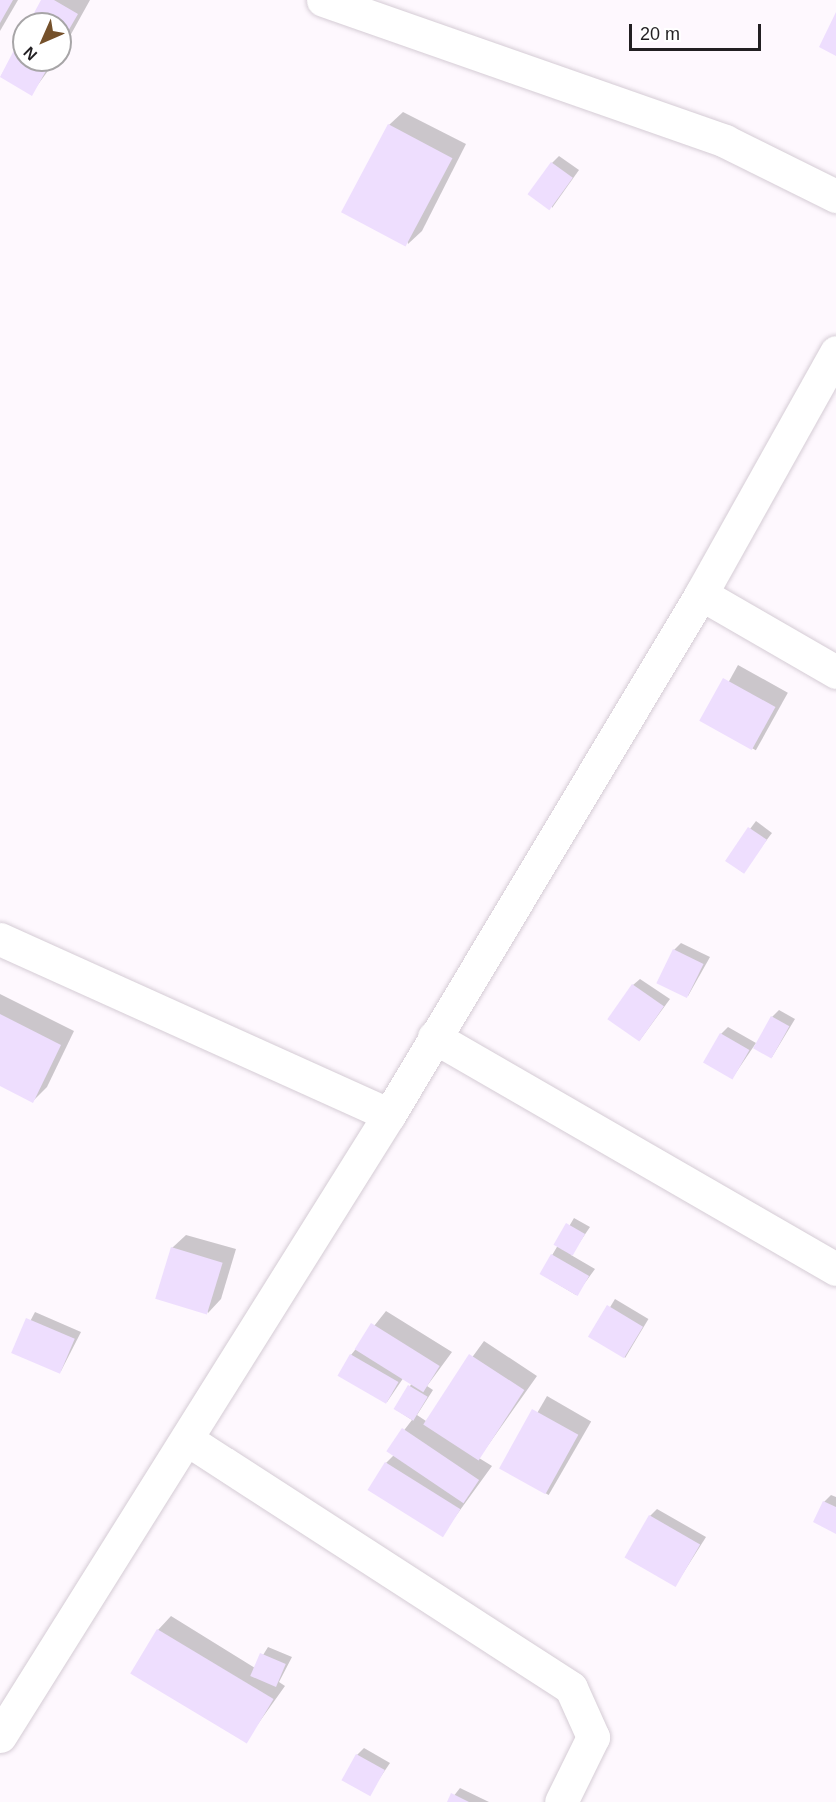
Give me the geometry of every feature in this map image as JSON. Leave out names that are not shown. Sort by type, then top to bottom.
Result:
[{"type":"street","points":[[323,0],[725,141],[836,196]]},
{"type":"street","points":[[0,1736],[188,1440],[389,1115],[701,594],[836,352]]},
{"type":"street","points":[[701,594],[836,672]]},
{"type":"street","points":[[0,939],[389,1115]]},
{"type":"street","points":[[434,1037],[836,1269]]},
{"type":"street","points":[[188,1440],[571,1688],[593,1737],[561,1802]]},
{"type":"building","points":[[0,0],[13,0],[0,23]]},
{"type":"building","points":[[41,0],[54,0],[78,14],[72,24],[72,12],[34,12]]},
{"type":"building","points":[[836,12],[836,56],[819,47]]},
{"type":"building","points":[[12,54],[12,72],[45,72],[32,96],[0,77]]},
{"type":"building","points":[[388,124],[452,158],[406,247],[341,212]]},
{"type":"building","points":[[551,162],[573,178],[549,210],[527,194]]},
{"type":"building","points":[[723,678],[775,707],[752,750],[699,721]]},
{"type":"building","points":[[748,827],[767,840],[744,874],[725,861]]},
{"type":"building","points":[[673,949],[704,964],[687,998],[656,983]]},
{"type":"building","points":[[632,984],[664,1006],[639,1042],[607,1019]]},
{"type":"building","points":[[0,1014],[61,1045],[33,1103],[0,1086]]},
{"type":"building","points":[[771,1016],[789,1026],[771,1059],[753,1048]]},
{"type":"building","points":[[720,1033],[749,1050],[732,1079],[703,1062]]},
{"type":"building","points":[[566,1223],[585,1234],[573,1256],[554,1245]]},
{"type":"building","points":[[171,1247],[223,1263],[207,1314],[155,1299]]},
{"type":"building","points":[[551,1254],[589,1276],[578,1296],[540,1274]]},
{"type":"building","points":[[607,1305],[643,1327],[624,1358],[588,1337]]},
{"type":"building","points":[[26,1318],[75,1339],[60,1374],[11,1353]]},
{"type":"building","points":[[371,1323],[440,1366],[423,1392],[355,1349]]},
{"type":"building","points":[[350,1354],[398,1382],[386,1404],[337,1376]]},
{"type":"building","points":[[469,1354],[524,1390],[479,1460],[423,1424]]},
{"type":"building","points":[[408,1385],[428,1397],[413,1421],[394,1409]]},
{"type":"building","points":[[532,1409],[578,1435],[545,1494],[499,1468]]},
{"type":"building","points":[[402,1428],[479,1480],[463,1503],[386,1451]]},
{"type":"building","points":[[385,1462],[460,1509],[443,1537],[368,1490]]},
{"type":"building","points":[[823,1501],[836,1507],[836,1534],[813,1522]]},
{"type":"building","points":[[649,1515],[700,1544],[676,1587],[624,1557]]},
{"type":"building","points":[[157,1629],[274,1699],[247,1744],[130,1674]]},
{"type":"building","points":[[260,1653],[286,1664],[276,1687],[250,1676]]},
{"type":"building","points":[[356,1754],[385,1770],[370,1796],[341,1780]]},
{"type":"building","points":[[451,1793],[469,1802],[447,1802]]}]
